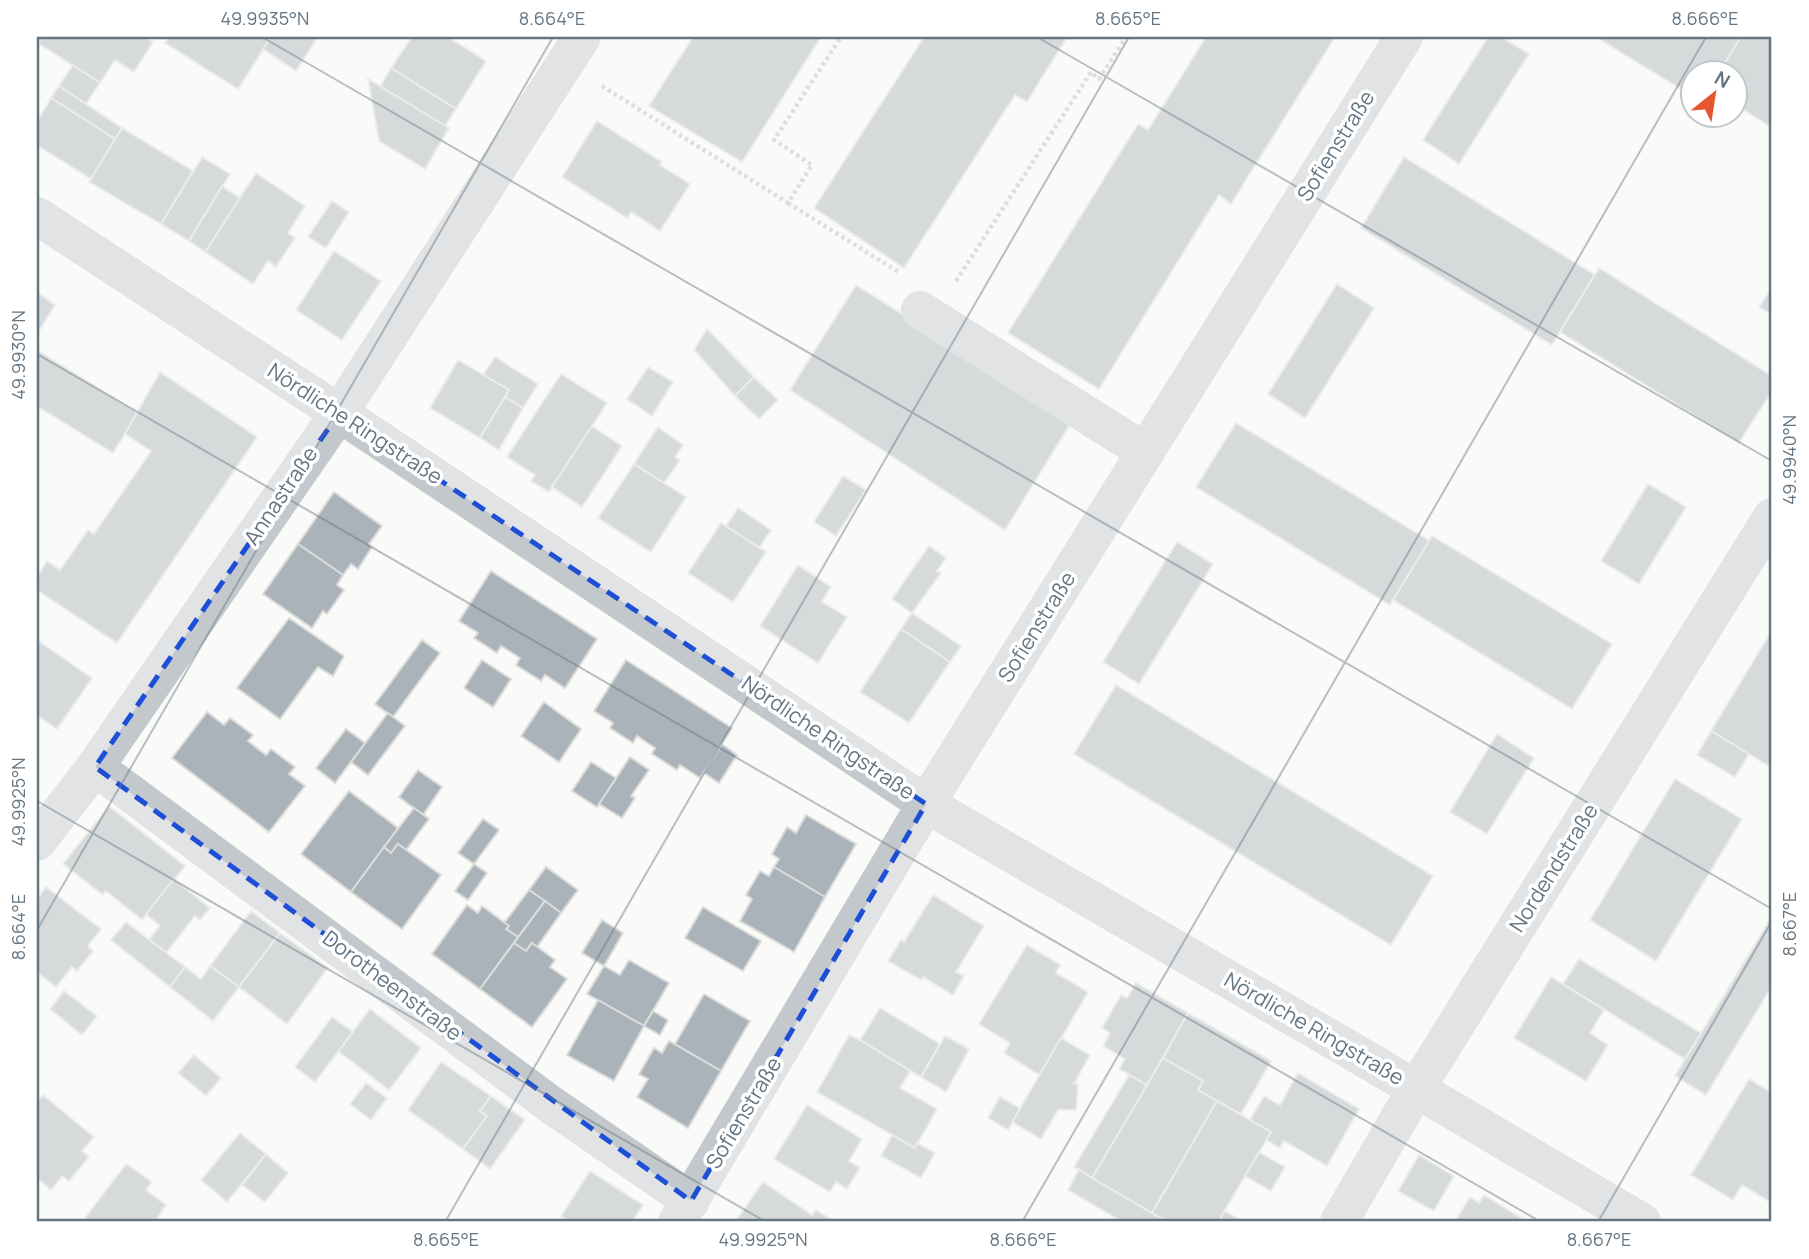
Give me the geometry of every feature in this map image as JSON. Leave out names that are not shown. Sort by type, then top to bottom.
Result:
[{"type":"street","name":"Sofienstraße","points":[[684,1212],[926,804],[1404,37]]},
{"type":"street","name":"Annastraße","points":[[37,842],[95,767],[339,413],[574,50]]},
{"type":"street","name":"Nördliche Ringstraße","points":[[37,216],[339,413],[926,804],[1642,1222]]},
{"type":"street","points":[[920,310],[1146,452]]},
{"type":"street","name":"Nordendstraße","points":[[1339,1222],[1416,1089],[1772,517]]},
{"type":"street","name":"Dorotheenstraße","points":[[95,767],[550,1104],[684,1212]]},
{"type":"path","points":[[574,50],[788,203],[812,165],[774,140],[841,37]]},
{"type":"path","points":[[951,288],[1091,72],[1099,79],[1126,37]]},
{"type":"highlighted area","points":[[339,413],[926,804],[691,1201],[95,767]]},
{"type":"building","points":[[42,37],[144,37],[153,42],[134,72],[115,60],[100,83],[38,43]]},
{"type":"building","points":[[169,37],[271,37],[238,89],[165,43]]},
{"type":"building","points":[[271,37],[311,37],[316,40],[296,71],[263,49]]},
{"type":"building","points":[[412,37],[448,37],[486,61],[456,109],[391,68]]},
{"type":"building","points":[[693,37],[821,37],[742,162],[649,106]]},
{"type":"building","points":[[924,37],[1067,37],[1027,102],[1015,95],[904,268],[814,208]]},
{"type":"building","points":[[1206,37],[1335,37],[1231,204],[1219,195],[1099,389],[1008,333],[1138,124],[1148,130]]},
{"type":"building","points":[[1488,37],[1501,37],[1529,54],[1459,164],[1423,140]]},
{"type":"building","points":[[1596,37],[1741,37],[1727,60],[1680,60],[1680,88]]},
{"type":"building","points":[[1741,37],[1772,37],[1772,128],[1750,114],[1750,60],[1727,60]]},
{"type":"building","points":[[73,65],[100,83],[86,104],[59,86]]},
{"type":"building","points":[[391,68],[456,109],[445,126],[380,87]]},
{"type":"building","points":[[368,79],[449,128],[425,169],[379,141]]},
{"type":"building","points":[[59,86],[122,128],[115,139],[51,98]]},
{"type":"building","points":[[51,98],[115,139],[91,179],[37,145],[37,122]]},
{"type":"building","points":[[597,121],[662,162],[660,165],[690,184],[660,231],[631,212],[627,218],[562,177]]},
{"type":"building","points":[[122,128],[193,171],[161,224],[89,182]]},
{"type":"building","points":[[202,157],[230,174],[189,241],[161,224]]},
{"type":"building","points":[[1404,157],[1595,275],[1552,345],[1361,228]]},
{"type":"building","points":[[256,173],[305,206],[288,233],[295,238],[276,267],[268,261],[253,284],[205,252]]},
{"type":"building","points":[[222,186],[240,198],[205,252],[189,241]]},
{"type":"building","points":[[332,201],[349,212],[326,248],[308,237]]},
{"type":"building","points":[[334,251],[381,281],[342,340],[296,310]]},
{"type":"building","points":[[1599,268],[1772,376],[1772,391],[1739,443],[1560,332]]},
{"type":"building","points":[[1337,284],[1374,308],[1305,418],[1268,394]]},
{"type":"building","points":[[856,285],[1072,421],[1005,530],[790,390]]},
{"type":"building","points":[[1772,287],[1772,315],[1759,307]]},
{"type":"building","points":[[37,292],[55,305],[37,334]]},
{"type":"building","points":[[707,329],[754,377],[735,396],[694,350]]},
{"type":"building","points":[[37,350],[138,413],[113,453],[37,406]]},
{"type":"building","points":[[495,357],[538,384],[523,408],[505,397],[509,390],[483,375]]},
{"type":"building","points":[[458,360],[509,390],[480,438],[430,408]]},
{"type":"building","points":[[648,367],[673,382],[652,416],[627,399]]},
{"type":"building","points":[[160,372],[257,437],[117,643],[37,590],[37,577],[47,561],[60,570],[88,530],[94,534],[151,451],[125,434]]},
{"type":"building","points":[[561,374],[607,403],[549,492],[531,481],[535,475],[507,457]]},
{"type":"building","points":[[754,377],[778,400],[759,419],[735,396]]},
{"type":"building","points":[[505,397],[523,408],[499,450],[480,438]]},
{"type":"building","points":[[1236,423],[1430,541],[1390,605],[1196,487]]},
{"type":"building","points":[[592,426],[622,446],[582,507],[552,487]]},
{"type":"building","points":[[658,427],[683,445],[675,457],[680,460],[664,483],[634,464]]},
{"type":"building","points":[[634,464],[686,497],[651,552],[598,518]]},
{"type":"building","points":[[843,476],[866,490],[836,536],[814,522]]},
{"type":"building","points":[[1648,484],[1686,507],[1639,584],[1601,561]]},
{"type":"building","points":[[334,492],[382,526],[369,544],[372,547],[358,569],[351,564],[343,575],[298,544]]},
{"type":"building","points":[[738,508],[771,530],[759,548],[726,526]]},
{"type":"building","points":[[721,523],[766,552],[733,602],[688,573]]},
{"type":"building","points":[[1432,536],[1612,644],[1572,709],[1393,600]]},
{"type":"building","points":[[1177,542],[1213,564],[1139,684],[1103,662]]},
{"type":"building","points":[[298,544],[343,575],[337,585],[344,590],[327,614],[323,611],[312,628],[263,594]]},
{"type":"building","points":[[929,546],[946,558],[937,571],[941,573],[912,613],[892,599]]},
{"type":"building","points":[[798,565],[831,587],[822,602],[847,617],[818,663],[760,626]]},
{"type":"building","points":[[491,571],[597,639],[565,688],[545,675],[541,681],[516,665],[520,658],[501,646],[497,653],[474,638],[478,633],[459,621]]},
{"type":"building","points":[[912,613],[961,646],[950,662],[901,629]]},
{"type":"building","points":[[289,618],[344,656],[333,676],[318,667],[280,719],[237,688]]},
{"type":"building","points":[[901,629],[950,662],[909,723],[860,692]]},
{"type":"building","points":[[1772,630],[1772,768],[1711,731]]},
{"type":"building","points":[[37,640],[92,678],[57,729],[37,715]]},
{"type":"building","points":[[422,640],[440,653],[393,717],[375,704]]},
{"type":"building","points":[[482,660],[511,679],[493,707],[464,688]]},
{"type":"building","points":[[626,660],[732,728],[700,778],[680,765],[677,770],[652,754],[655,748],[637,736],[633,743],[610,728],[613,723],[594,711]]},
{"type":"building","points":[[1116,685],[1433,876],[1391,945],[1074,754]]},
{"type":"building","points":[[544,702],[581,729],[559,762],[521,736]]},
{"type":"building","points":[[207,712],[224,725],[230,718],[253,735],[248,741],[266,755],[271,749],[295,767],[289,774],[305,786],[269,832],[172,758]]},
{"type":"building","points":[[388,713],[405,726],[368,775],[351,762]]},
{"type":"building","points":[[346,729],[365,743],[335,783],[316,768]]},
{"type":"building","points":[[1711,731],[1749,754],[1735,777],[1697,755]]},
{"type":"building","points":[[1497,734],[1534,758],[1487,834],[1450,812]]},
{"type":"building","points":[[722,744],[737,755],[719,783],[704,773]]},
{"type":"building","points":[[630,757],[649,770],[631,796],[635,798],[622,818],[599,804]]},
{"type":"building","points":[[591,762],[616,778],[597,807],[572,791]]},
{"type":"building","points":[[418,770],[442,787],[423,815],[399,797]]},
{"type":"building","points":[[1675,779],[1742,819],[1656,961],[1590,920]]},
{"type":"building","points":[[349,791],[398,828],[351,892],[301,854]]},
{"type":"building","points":[[109,806],[185,866],[142,920],[106,891],[103,895],[63,864]]},
{"type":"building","points":[[414,808],[429,819],[406,850],[398,844],[391,853],[384,847]]},
{"type":"building","points":[[806,815],[856,844],[825,897],[774,867],[779,859],[772,854],[787,827],[796,833]]},
{"type":"building","points":[[483,819],[499,830],[474,864],[458,853]]},
{"type":"building","points":[[398,844],[441,875],[402,929],[351,892],[384,847],[391,853]]},
{"type":"building","points":[[474,864],[487,873],[468,900],[455,891]]},
{"type":"building","points":[[546,867],[578,890],[561,913],[529,890]]},
{"type":"building","points":[[774,867],[825,897],[794,952],[740,921],[752,899],[746,895],[760,871],[769,876]]},
{"type":"building","points":[[174,879],[210,908],[200,920],[195,916],[166,953],[149,939],[160,926],[146,914]]},
{"type":"building","points":[[46,887],[101,929],[88,946],[93,951],[77,971],[72,967],[56,987],[37,972],[37,899]]},
{"type":"building","points":[[529,890],[545,901],[518,937],[506,929],[509,926],[504,923]]},
{"type":"building","points":[[933,895],[984,926],[956,972],[964,976],[953,995],[888,961],[901,940],[904,942]]},
{"type":"building","points":[[545,901],[561,913],[537,947],[532,943],[526,951],[514,943]]},
{"type":"building","points":[[467,905],[478,913],[482,906],[509,926],[506,929],[518,937],[480,989],[432,954]]},
{"type":"building","points":[[703,907],[761,941],[743,971],[685,938]]},
{"type":"building","points":[[251,911],[280,933],[239,987],[210,966]]},
{"type":"building","points":[[1772,916],[1772,986],[1706,1095],[1675,1076]]},
{"type":"building","points":[[602,920],[623,933],[604,966],[582,953]]},
{"type":"building","points":[[126,922],[185,967],[170,987],[111,940]]},
{"type":"building","points":[[280,933],[328,968],[287,1024],[239,987]]},
{"type":"building","points":[[514,943],[526,951],[532,943],[555,960],[550,967],[567,979],[532,1027],[480,989]]},
{"type":"building","points":[[1027,945],[1060,965],[1056,973],[1088,992],[1040,1075],[1004,1053],[1010,1043],[979,1024]]},
{"type":"building","points":[[1579,959],[1701,1033],[1685,1059],[1563,984]]},
{"type":"building","points":[[629,960],[669,983],[644,1026],[587,994],[604,966],[620,975]]},
{"type":"building","points":[[210,966],[239,987],[213,1021],[170,987],[185,967],[201,979]]},
{"type":"building","points":[[1551,977],[1604,1010],[1590,1033],[1608,1045],[1586,1081],[1514,1038]]},
{"type":"building","points":[[1136,983],[1188,1013],[1147,1085],[1119,1069],[1125,1059],[1103,1046],[1110,1033],[1102,1028],[1121,995],[1127,998]]},
{"type":"building","points":[[64,991],[97,1016],[82,1035],[50,1009]]},
{"type":"building","points":[[704,994],[750,1021],[721,1071],[675,1044]]},
{"type":"building","points":[[598,1000],[644,1026],[614,1081],[567,1055]]},
{"type":"building","points":[[880,1008],[940,1044],[921,1077],[860,1040]]},
{"type":"building","points":[[370,1009],[421,1048],[389,1090],[338,1051]]},
{"type":"building","points":[[653,1011],[668,1020],[660,1035],[644,1026]]},
{"type":"building","points":[[1188,1013],[1271,1061],[1241,1114],[1198,1090],[1203,1081],[1163,1058]]},
{"type":"building","points":[[332,1017],[353,1032],[315,1082],[295,1067]]},
{"type":"building","points":[[849,1035],[910,1071],[900,1088],[937,1109],[915,1148],[817,1092]]},
{"type":"building","points":[[945,1036],[969,1049],[946,1092],[921,1077]]},
{"type":"building","points":[[1061,1038],[1090,1055],[1074,1084],[1078,1084],[1076,1110],[1058,1110],[1041,1139],[1012,1122]]},
{"type":"building","points":[[669,1041],[721,1071],[688,1128],[637,1097],[648,1079],[639,1074],[654,1048],[662,1053]]},
{"type":"building","points":[[194,1055],[221,1078],[206,1096],[178,1073]]},
{"type":"building","points":[[1163,1058],[1203,1081],[1198,1090],[1217,1101],[1152,1213],[1092,1178]]},
{"type":"building","points":[[441,1062],[491,1096],[480,1111],[487,1116],[463,1149],[408,1110]]},
{"type":"building","points":[[1298,1073],[1359,1109],[1327,1166],[1284,1141],[1280,1148],[1266,1140],[1271,1132],[1250,1120],[1264,1096],[1280,1105]]},
{"type":"building","points":[[1129,1075],[1147,1085],[1092,1178],[1074,1167]]},
{"type":"building","points":[[1749,1079],[1772,1093],[1772,1203],[1742,1185],[1733,1200],[1691,1175]]},
{"type":"building","points":[[366,1083],[387,1098],[371,1120],[350,1104]]},
{"type":"building","points":[[43,1095],[94,1137],[82,1151],[89,1157],[69,1181],[62,1176],[51,1190],[37,1178],[37,1102]]},
{"type":"building","points":[[491,1096],[525,1120],[490,1169],[463,1149],[487,1116],[480,1111]]},
{"type":"building","points":[[1000,1097],[1020,1108],[1008,1130],[988,1118]]},
{"type":"building","points":[[1217,1101],[1271,1132],[1218,1222],[1167,1222],[1152,1213]]},
{"type":"building","points":[[807,1105],[862,1139],[849,1161],[860,1168],[847,1189],[836,1182],[830,1192],[774,1159]]},
{"type":"building","points":[[240,1133],[266,1154],[227,1202],[201,1180]]},
{"type":"building","points":[[892,1135],[915,1148],[917,1143],[935,1153],[921,1178],[881,1156]]},
{"type":"building","points":[[1259,1152],[1285,1167],[1271,1191],[1245,1176]]},
{"type":"building","points":[[266,1154],[288,1173],[265,1202],[242,1185]]},
{"type":"building","points":[[1419,1155],[1454,1176],[1434,1211],[1398,1191]]},
{"type":"building","points":[[126,1164],[152,1182],[146,1190],[166,1205],[154,1222],[82,1222]]},
{"type":"building","points":[[1079,1169],[1167,1222],[1123,1222],[1068,1190]]},
{"type":"building","points":[[590,1171],[643,1205],[632,1222],[569,1222],[561,1216]]},
{"type":"building","points":[[763,1182],[812,1215],[816,1210],[835,1222],[735,1222]]},
{"type":"building","points":[[1484,1195],[1528,1222],[1456,1220],[1470,1197],[1479,1203]]},
{"type":"building","points":[[1225,1211],[1243,1222],[1218,1222]]}]
